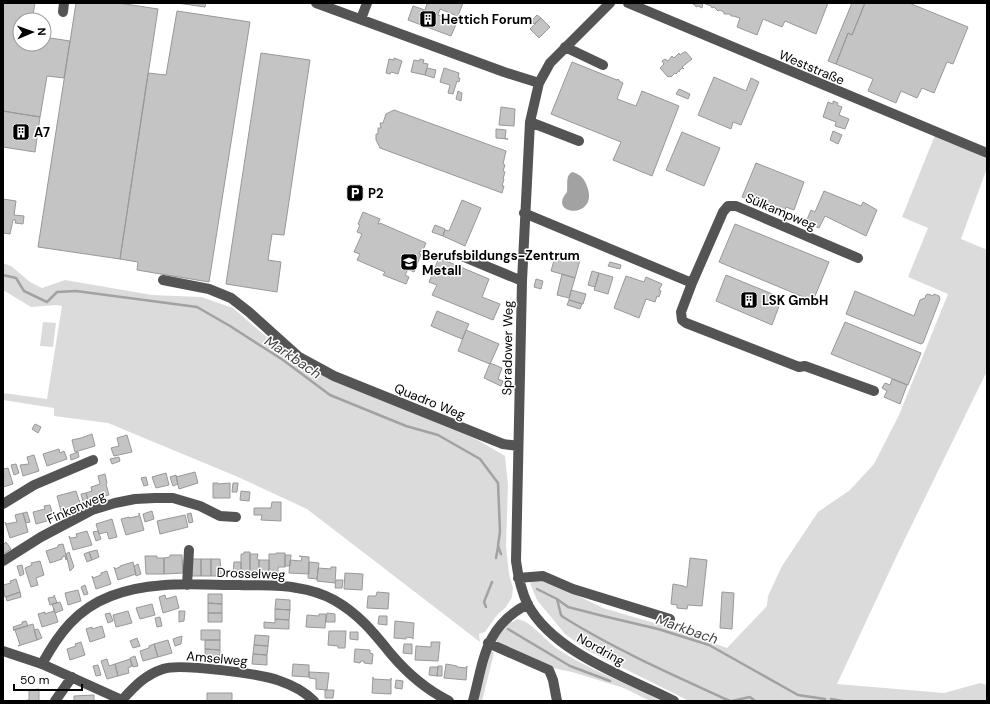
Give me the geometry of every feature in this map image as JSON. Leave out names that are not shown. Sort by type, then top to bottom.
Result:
[{"type":"street","points":[[316,3],[504,72],[539,83]]},
{"type":"street","points":[[361,19],[367,3]]},
{"type":"street","name":"Spradower Weg","points":[[528,604],[518,578],[516,543],[524,213],[530,122],[539,83],[550,63],[610,3]]},
{"type":"street","name":"Weststraße","points":[[628,3],[987,153]]},
{"type":"street","points":[[565,47],[603,65]]},
{"type":"street","points":[[530,122],[579,142]]},
{"type":"street","name":"Sülkampweg","points":[[858,258],[736,206],[728,206],[723,212],[681,312],[682,320],[686,323],[799,367],[805,366],[874,392]]},
{"type":"street","points":[[524,213],[692,283]]},
{"type":"street","points":[[464,256],[522,281]]},
{"type":"street","name":"Quadro Weg","points":[[163,280],[209,289],[231,298],[249,312],[299,357],[334,376],[503,444],[518,446]]},
{"type":"street","points":[[3,504],[34,485],[93,460]]},
{"type":"street","name":"Finkenweg","points":[[3,561],[41,537],[92,510],[135,499],[173,498],[200,506],[220,516],[236,517]]},
{"type":"street","points":[[187,585],[189,550]]},
{"type":"street","points":[[518,578],[543,576],[573,589],[670,619]]},
{"type":"street","name":"Drosselweg","points":[[42,664],[53,644],[75,617],[92,605],[110,596],[132,589],[155,586],[187,585],[296,588],[316,593],[334,600],[356,614],[375,633],[409,673],[434,693],[449,701]]},
{"type":"street","points":[[473,701],[488,643],[500,624],[516,611],[528,604]]},
{"type":"street","name":"Nordring","points":[[528,604],[535,616],[551,633],[572,649],[598,664],[674,701]]},
{"type":"street","points":[[488,643],[549,670],[553,680],[557,701]]},
{"type":"street","points":[[3,651],[42,664],[123,700]]},
{"type":"street","name":"Amselweg","points":[[123,700],[139,681],[164,668],[186,667],[268,676],[292,686],[314,701]]},
{"type":"street","points":[[55,701],[72,677]]},
{"type":"shaded area","points":[[935,135],[987,159],[987,168],[961,239],[985,249],[987,248],[987,371],[898,553],[837,684],[944,693],[980,683],[987,685],[987,701],[689,701],[587,650],[565,634],[537,600],[530,583],[538,579],[566,590],[603,608],[661,625],[727,648],[767,606],[768,596],[782,566],[818,512],[850,490],[874,464],[899,415],[948,294],[908,277],[928,228],[902,217]]},
{"type":"shaded area","points":[[572,172],[579,175],[585,181],[589,197],[586,205],[581,209],[574,211],[568,210],[563,206],[562,200],[567,192],[568,176]]},
{"type":"shaded area","points":[[3,263],[11,266],[30,282],[42,288],[65,280],[152,295],[201,297],[233,308],[300,366],[476,439],[505,456],[508,485],[506,546],[509,574],[513,588],[512,597],[506,607],[497,615],[485,632],[479,634],[480,642],[307,509],[238,477],[108,423],[54,416],[54,408],[3,400],[3,393],[47,399],[62,306],[31,307],[3,290]]},
{"type":"shaded area","points":[[43,322],[56,323],[53,347],[40,346]]},
{"type":"shaded area","points":[[517,619],[527,623],[556,648],[569,656],[661,701],[650,701],[624,688],[572,672],[548,667],[495,644],[500,633],[509,622],[513,622]]},
{"type":"shaded area","points":[[491,651],[494,653],[482,701],[477,701]]},
{"type":"building","points":[[3,3],[35,3],[33,12],[12,12],[12,52],[52,52],[52,38],[70,41],[64,78],[47,76],[40,117],[3,111]]},
{"type":"building","points":[[76,3],[119,3],[158,9],[120,259],[38,247]]},
{"type":"building","points":[[177,3],[206,3],[205,7]]},
{"type":"building","name":"Hettich Forum","points":[[424,3],[463,3],[457,18],[455,15],[440,9],[438,15],[457,22],[451,36],[408,20],[413,6],[425,10],[427,4]]},
{"type":"building","points":[[691,3],[703,3],[702,8],[698,6],[696,7]]},
{"type":"building","points":[[703,3],[828,3],[816,34],[785,21],[782,27],[763,19],[757,35],[737,27],[740,18],[731,16],[730,14],[724,14],[724,12],[720,10],[718,11],[714,7],[712,8],[711,6]]},
{"type":"building","points":[[852,3],[865,3],[852,35],[848,33],[836,64],[828,61]]},
{"type":"building","points":[[865,3],[909,3],[968,27],[953,64],[947,62],[934,93],[922,88],[917,98],[901,91],[896,103],[868,91],[873,79],[836,64],[848,33],[852,35]]},
{"type":"building","points":[[177,11],[250,22],[209,282],[137,270],[138,262],[120,259],[148,73],[166,75]]},
{"type":"building","points":[[537,15],[541,18],[534,24],[531,21]]},
{"type":"building","points":[[541,18],[550,27],[539,38],[530,29]]},
{"type":"building","points":[[686,52],[692,59],[682,67],[684,69],[682,68],[676,74],[675,73],[671,77],[668,77],[660,68],[664,64],[662,61],[665,59],[668,61],[672,56],[674,58],[679,53],[680,55]]},
{"type":"building","points":[[261,53],[310,60],[284,235],[272,234],[268,260],[281,262],[277,292],[226,284]]},
{"type":"building","points":[[394,58],[402,61],[398,74],[391,72],[390,74],[386,73],[389,59],[394,60]]},
{"type":"building","points":[[420,59],[424,60],[423,63],[428,64],[425,75],[411,72],[414,60],[419,61]]},
{"type":"building","points":[[572,62],[617,80],[618,79],[623,83],[617,99],[636,106],[642,91],[679,106],[652,176],[613,160],[621,142],[551,114]]},
{"type":"building","points":[[427,68],[436,70],[434,78],[425,75]]},
{"type":"building","points":[[444,68],[459,73],[459,82],[457,81],[453,94],[448,93],[450,85],[440,82]]},
{"type":"building","points":[[714,77],[746,91],[751,78],[759,82],[741,125],[733,122],[731,129],[698,115]]},
{"type":"building","points":[[679,89],[690,94],[688,99],[676,94]]},
{"type":"building","points":[[458,91],[462,93],[461,101],[456,99]]},
{"type":"building","points":[[833,101],[842,107],[839,115],[849,119],[845,129],[835,126],[836,122],[823,117],[828,102],[833,104]]},
{"type":"building","points":[[501,107],[515,109],[514,126],[499,125]]},
{"type":"building","points":[[394,110],[506,151],[503,164],[505,165],[503,171],[505,172],[502,193],[380,148],[376,140],[378,128],[381,128],[380,123],[383,123],[386,114]]},
{"type":"building","name":"A7","points":[[3,111],[40,117],[35,152],[3,147]]},
{"type":"building","points":[[496,129],[506,130],[505,139],[496,138]]},
{"type":"building","points":[[833,131],[842,135],[838,144],[830,140]]},
{"type":"building","points":[[682,132],[720,148],[704,186],[666,170]]},
{"type":"building","points":[[756,163],[804,182],[794,210],[786,207],[784,213],[742,197]]},
{"type":"building","points":[[824,191],[861,206],[863,202],[877,210],[866,236],[825,216],[819,228],[806,222],[811,210],[815,212]]},
{"type":"building","points":[[3,199],[16,201],[14,215],[24,216],[23,224],[15,223],[16,220],[13,220],[10,234],[3,233]]},
{"type":"building","points":[[462,200],[481,208],[465,246],[443,236],[445,230],[449,231]]},
{"type":"building","points":[[363,212],[380,219],[378,224],[380,223],[426,243],[422,252],[420,251],[419,254],[421,254],[414,272],[408,269],[405,275],[409,277],[406,284],[383,275],[385,272],[357,260],[360,254],[354,252],[362,234],[357,232],[360,225],[358,224]]},
{"type":"building","points":[[735,224],[829,262],[813,301],[719,262]]},
{"type":"building","points":[[435,225],[445,229],[443,236],[432,232]]},
{"type":"building","points":[[556,253],[580,260],[575,278],[551,271]]},
{"type":"building","points":[[439,258],[489,279],[482,297],[500,304],[493,320],[432,295],[437,285],[429,282]]},
{"type":"building","points":[[610,262],[621,265],[620,269],[608,266]]},
{"type":"building","points":[[592,271],[599,273],[595,287],[588,285]]},
{"type":"building","points":[[599,273],[613,277],[608,294],[594,290]]},
{"type":"building","points":[[562,274],[575,278],[569,298],[557,295]]},
{"type":"building","name":"LSK GmbH","points":[[726,275],[782,298],[772,325],[716,301]]},
{"type":"building","points":[[626,276],[644,282],[646,277],[662,284],[659,290],[661,291],[659,297],[657,296],[655,302],[646,299],[639,318],[614,308]]},
{"type":"building","points":[[536,279],[543,281],[541,289],[534,287]]},
{"type":"building","points":[[571,290],[586,294],[583,304],[569,300]]},
{"type":"building","points":[[855,291],[914,316],[920,300],[925,298],[926,295],[928,294],[933,296],[934,294],[939,296],[940,299],[923,343],[921,344],[846,314]]},
{"type":"building","points":[[569,300],[582,304],[580,309],[567,305]]},
{"type":"building","points":[[437,311],[469,324],[462,339],[431,326]]},
{"type":"building","points":[[845,322],[921,353],[908,385],[831,354]]},
{"type":"building","points":[[466,330],[499,344],[490,364],[458,351]]},
{"type":"building","points":[[490,363],[502,368],[498,379],[503,381],[501,386],[484,378]]},
{"type":"building","points":[[892,379],[907,385],[900,404],[884,397],[887,391],[882,388],[885,383],[890,385]]},
{"type":"building","points":[[35,424],[41,427],[38,433],[32,429]]},
{"type":"building","points":[[92,434],[95,446],[75,452],[72,440]]},
{"type":"building","points":[[127,435],[132,452],[114,456],[111,448],[119,446],[117,438]]},
{"type":"building","points":[[59,449],[60,453],[64,451],[67,459],[47,466],[43,454]]},
{"type":"building","points":[[78,452],[79,457],[71,460],[70,455]]},
{"type":"building","points":[[34,455],[39,471],[23,476],[20,465],[29,464],[27,457]]},
{"type":"building","points":[[119,457],[120,461],[112,464],[110,459]]},
{"type":"building","points":[[16,464],[19,473],[14,475],[11,465]]},
{"type":"building","points":[[8,468],[13,484],[3,487],[3,469]]},
{"type":"building","points":[[195,472],[198,483],[179,489],[176,477]]},
{"type":"building","points":[[166,473],[169,485],[156,488],[152,477]]},
{"type":"building","points":[[105,474],[109,495],[88,500],[86,493],[92,491],[91,487],[100,484],[98,476]]},
{"type":"building","points":[[176,475],[178,484],[173,486],[170,477]]},
{"type":"building","points":[[146,477],[148,485],[144,486],[141,478]]},
{"type":"building","points":[[213,483],[230,483],[230,498],[213,498]]},
{"type":"building","points":[[233,483],[238,483],[237,492],[232,492]]},
{"type":"building","points":[[76,491],[81,506],[61,511],[57,496]]},
{"type":"building","points":[[241,491],[250,492],[249,501],[240,500]]},
{"type":"building","points":[[86,493],[88,501],[83,502],[81,494]]},
{"type":"building","points":[[272,502],[281,502],[281,521],[261,520],[262,515],[254,515],[254,508],[271,508]]},
{"type":"building","points":[[50,505],[54,519],[36,524],[33,512],[45,509],[44,506]]},
{"type":"building","points":[[152,511],[154,519],[145,522],[143,514]]},
{"type":"building","points":[[27,512],[30,522],[26,523],[23,513]]},
{"type":"building","points":[[23,513],[28,532],[10,538],[5,522],[6,524],[17,522],[15,515]]},
{"type":"building","points":[[139,513],[144,530],[126,535],[121,519],[139,516]]},
{"type":"building","points":[[191,513],[193,522],[189,523],[187,514]]},
{"type":"building","points":[[185,515],[188,527],[160,534],[157,521]]},
{"type":"building","points":[[112,519],[117,537],[109,539],[107,532],[99,534],[96,524]]},
{"type":"building","points":[[87,531],[92,545],[73,550],[69,536],[71,538],[77,537],[76,534]]},
{"type":"building","points":[[98,531],[101,539],[96,541],[93,532]]},
{"type":"building","points":[[6,542],[11,549],[3,554],[3,545]]},
{"type":"building","points":[[63,544],[67,559],[66,560],[65,556],[62,557],[62,559],[50,563],[46,551]]},
{"type":"building","points":[[97,550],[99,557],[92,560],[89,552]]},
{"type":"building","points":[[69,552],[74,567],[70,571],[66,554]]},
{"type":"building","points":[[89,552],[92,560],[87,562],[84,554]]},
{"type":"building","points":[[244,552],[250,552],[250,574],[241,574],[241,554],[244,554]]},
{"type":"building","points":[[285,553],[285,567],[278,567],[278,574],[269,574],[269,554]]},
{"type":"building","points":[[250,554],[258,554],[257,559],[259,560],[259,574],[250,574]]},
{"type":"building","points":[[170,555],[182,555],[183,573],[164,574],[164,558],[170,557]]},
{"type":"building","points":[[285,555],[291,555],[290,566],[285,566]]},
{"type":"building","points":[[145,556],[157,556],[157,558],[164,558],[164,574],[146,574]]},
{"type":"building","points":[[299,556],[309,557],[309,574],[289,573],[290,560],[301,561],[302,557]]},
{"type":"building","points":[[690,558],[707,560],[702,606],[688,605],[687,609],[677,608],[677,605],[671,604],[673,584],[687,587]]},
{"type":"building","points":[[192,559],[201,559],[201,576],[192,576]]},
{"type":"building","points":[[201,559],[211,559],[211,576],[201,576]]},
{"type":"building","points":[[211,559],[220,559],[221,576],[211,576]]},
{"type":"building","points":[[259,560],[269,560],[269,574],[259,574]]},
{"type":"building","points":[[40,561],[44,575],[36,578],[38,585],[31,587],[25,568],[32,565],[31,563]]},
{"type":"building","points":[[133,562],[136,574],[118,580],[114,567],[115,569]]},
{"type":"building","points":[[234,562],[241,562],[241,572],[233,572]]},
{"type":"building","points":[[309,562],[319,563],[317,579],[308,578]]},
{"type":"building","points":[[138,564],[141,574],[136,576],[134,566]]},
{"type":"building","points":[[22,565],[24,574],[20,576],[17,566]]},
{"type":"building","points":[[331,567],[336,567],[335,583],[317,581],[318,568],[331,569]]},
{"type":"building","points":[[107,571],[111,584],[96,589],[92,576],[93,578]]},
{"type":"building","points":[[345,573],[363,574],[362,590],[344,589]]},
{"type":"building","points":[[16,579],[20,592],[5,597],[3,585],[11,583],[10,581]]},
{"type":"building","points":[[336,580],[343,580],[342,588],[335,588]]},
{"type":"building","points":[[85,585],[88,594],[84,595],[81,587]]},
{"type":"building","points":[[78,590],[81,601],[68,605],[65,593]]},
{"type":"building","points":[[20,592],[21,597],[7,601],[6,597]]},
{"type":"building","points":[[377,592],[389,593],[388,609],[367,608],[368,596],[376,596]]},
{"type":"building","points":[[722,592],[734,593],[732,629],[720,628]]},
{"type":"building","points":[[208,594],[222,594],[222,604],[208,603]]},
{"type":"building","points":[[54,595],[57,603],[50,605],[48,598],[54,597]]},
{"type":"building","points":[[165,595],[166,599],[176,596],[179,608],[163,613],[159,597]]},
{"type":"building","points":[[276,599],[290,600],[290,610],[275,609]]},
{"type":"building","points":[[60,602],[63,610],[55,613],[52,604]]},
{"type":"building","points":[[208,603],[222,604],[222,613],[208,613]]},
{"type":"building","points":[[152,604],[155,615],[140,619],[136,608]]},
{"type":"building","points":[[54,609],[58,622],[42,627],[38,614],[45,612],[45,614],[54,611]]},
{"type":"building","points":[[275,609],[290,610],[289,620],[275,619]]},
{"type":"building","points":[[128,611],[132,623],[116,627],[113,615]]},
{"type":"building","points":[[179,611],[185,611],[184,621],[179,622]]},
{"type":"building","points":[[110,613],[113,621],[108,623],[105,614]]},
{"type":"building","points":[[208,613],[222,613],[222,622],[208,622]]},
{"type":"building","points":[[327,613],[335,614],[335,622],[326,622]]},
{"type":"building","points":[[319,614],[326,614],[325,628],[306,627],[307,615],[319,616]]},
{"type":"building","points":[[379,616],[387,616],[387,625],[378,624]]},
{"type":"building","points":[[160,617],[162,626],[157,627],[155,618]]},
{"type":"building","points":[[275,619],[289,620],[289,629],[264,628],[264,622],[275,623]]},
{"type":"building","points":[[26,621],[28,626],[14,630],[13,627]]},
{"type":"building","points":[[395,621],[414,623],[413,639],[406,637],[406,639],[394,638]]},
{"type":"building","points":[[33,624],[37,640],[18,646],[20,645],[15,630],[13,630]]},
{"type":"building","points":[[102,626],[105,637],[90,642],[86,629]]},
{"type":"building","points":[[38,629],[42,638],[37,640],[34,630]]},
{"type":"building","points":[[201,630],[220,630],[220,640],[201,640]]},
{"type":"building","points":[[329,631],[346,631],[345,648],[338,648],[338,646],[328,645]]},
{"type":"building","points":[[350,632],[358,632],[358,640],[350,639]]},
{"type":"building","points":[[255,635],[269,636],[268,646],[254,645]]},
{"type":"building","points":[[182,636],[181,644],[175,646],[173,639]]},
{"type":"building","points":[[137,638],[140,646],[133,648],[130,641]]},
{"type":"building","points":[[168,640],[172,653],[158,657],[154,644]]},
{"type":"building","points":[[205,640],[220,640],[220,650],[205,649]]},
{"type":"building","points":[[81,642],[85,655],[70,660],[67,649],[76,646],[75,644]]},
{"type":"building","points":[[431,642],[440,642],[438,661],[415,660],[416,646],[431,647]]},
{"type":"building","points":[[154,644],[158,657],[143,661],[140,651],[149,648],[149,646]]},
{"type":"building","points":[[404,644],[412,644],[412,654],[403,653]]},
{"type":"building","points":[[254,645],[268,646],[267,655],[253,654]]},
{"type":"building","points":[[205,649],[220,650],[220,659],[205,659]]},
{"type":"building","points":[[355,649],[370,650],[370,653],[373,654],[372,664],[364,663],[364,661],[361,661],[360,663],[354,662]]},
{"type":"building","points":[[253,654],[267,655],[267,665],[252,664]]},
{"type":"building","points":[[135,656],[138,666],[133,667],[130,658]]},
{"type":"building","points":[[107,659],[109,666],[115,664],[118,676],[107,679],[101,661]]},
{"type":"building","points":[[130,659],[132,666],[128,668],[129,673],[118,676],[115,664]]},
{"type":"building","points":[[293,664],[309,665],[309,677],[292,676]]},
{"type":"building","points":[[446,664],[466,668],[467,666],[466,680],[444,678]]},
{"type":"building","points":[[98,665],[101,675],[96,676],[93,666]]},
{"type":"building","points":[[438,666],[442,666],[442,676],[437,676]]},
{"type":"building","points":[[430,667],[438,667],[437,676],[429,675]]},
{"type":"building","points":[[309,672],[329,673],[327,690],[316,689],[316,679],[309,678]]},
{"type":"building","points":[[373,677],[373,679],[391,680],[391,694],[372,693]]},
{"type":"building","points":[[396,680],[403,681],[402,689],[395,688]]},
{"type":"building","points":[[39,689],[39,701],[22,701],[29,700],[29,690]]},
{"type":"building","points":[[325,690],[334,690],[333,698],[325,698]]},
{"type":"building","points":[[207,693],[232,693],[232,701],[207,701]]},
{"type":"building","points":[[94,695],[94,701],[74,701],[74,696]]},
{"type":"waterway","name":"Markbach","points":[[3,275],[16,278],[24,291],[47,302],[57,292],[76,291],[197,307],[283,360],[330,395],[406,426],[438,435],[480,459],[498,483],[500,531],[498,546],[501,554]]},
{"type":"waterway","name":"Markbach","points":[[496,558],[498,547]]},
{"type":"waterway","points":[[486,607],[484,602],[492,582]]},
{"type":"waterway","name":"Markbach","points":[[537,589],[557,599],[568,607],[658,629],[709,645],[798,695],[825,699]]},
{"type":"waterway","points":[[557,599],[561,615],[583,629],[645,662],[730,701]]},
{"type":"waterway","points":[[508,629],[570,666],[610,681]]},
{"type":"waterway","points":[[732,701],[750,697],[755,701]]},
{"type":"waterway","name":"Markbach","points":[[831,699],[843,701]]},
{"type":"place","name":"Hettich Forum","points":[[428,19]]},
{"type":"place","name":"A7","points":[[21,132]]},
{"type":"place","name":"P2","points":[[355,193]]},
{"type":"place","name":"Berufsbildungs-Zentrum Metall","points":[[409,262]]},
{"type":"place","name":"LSK GmbH","points":[[749,300]]}]
